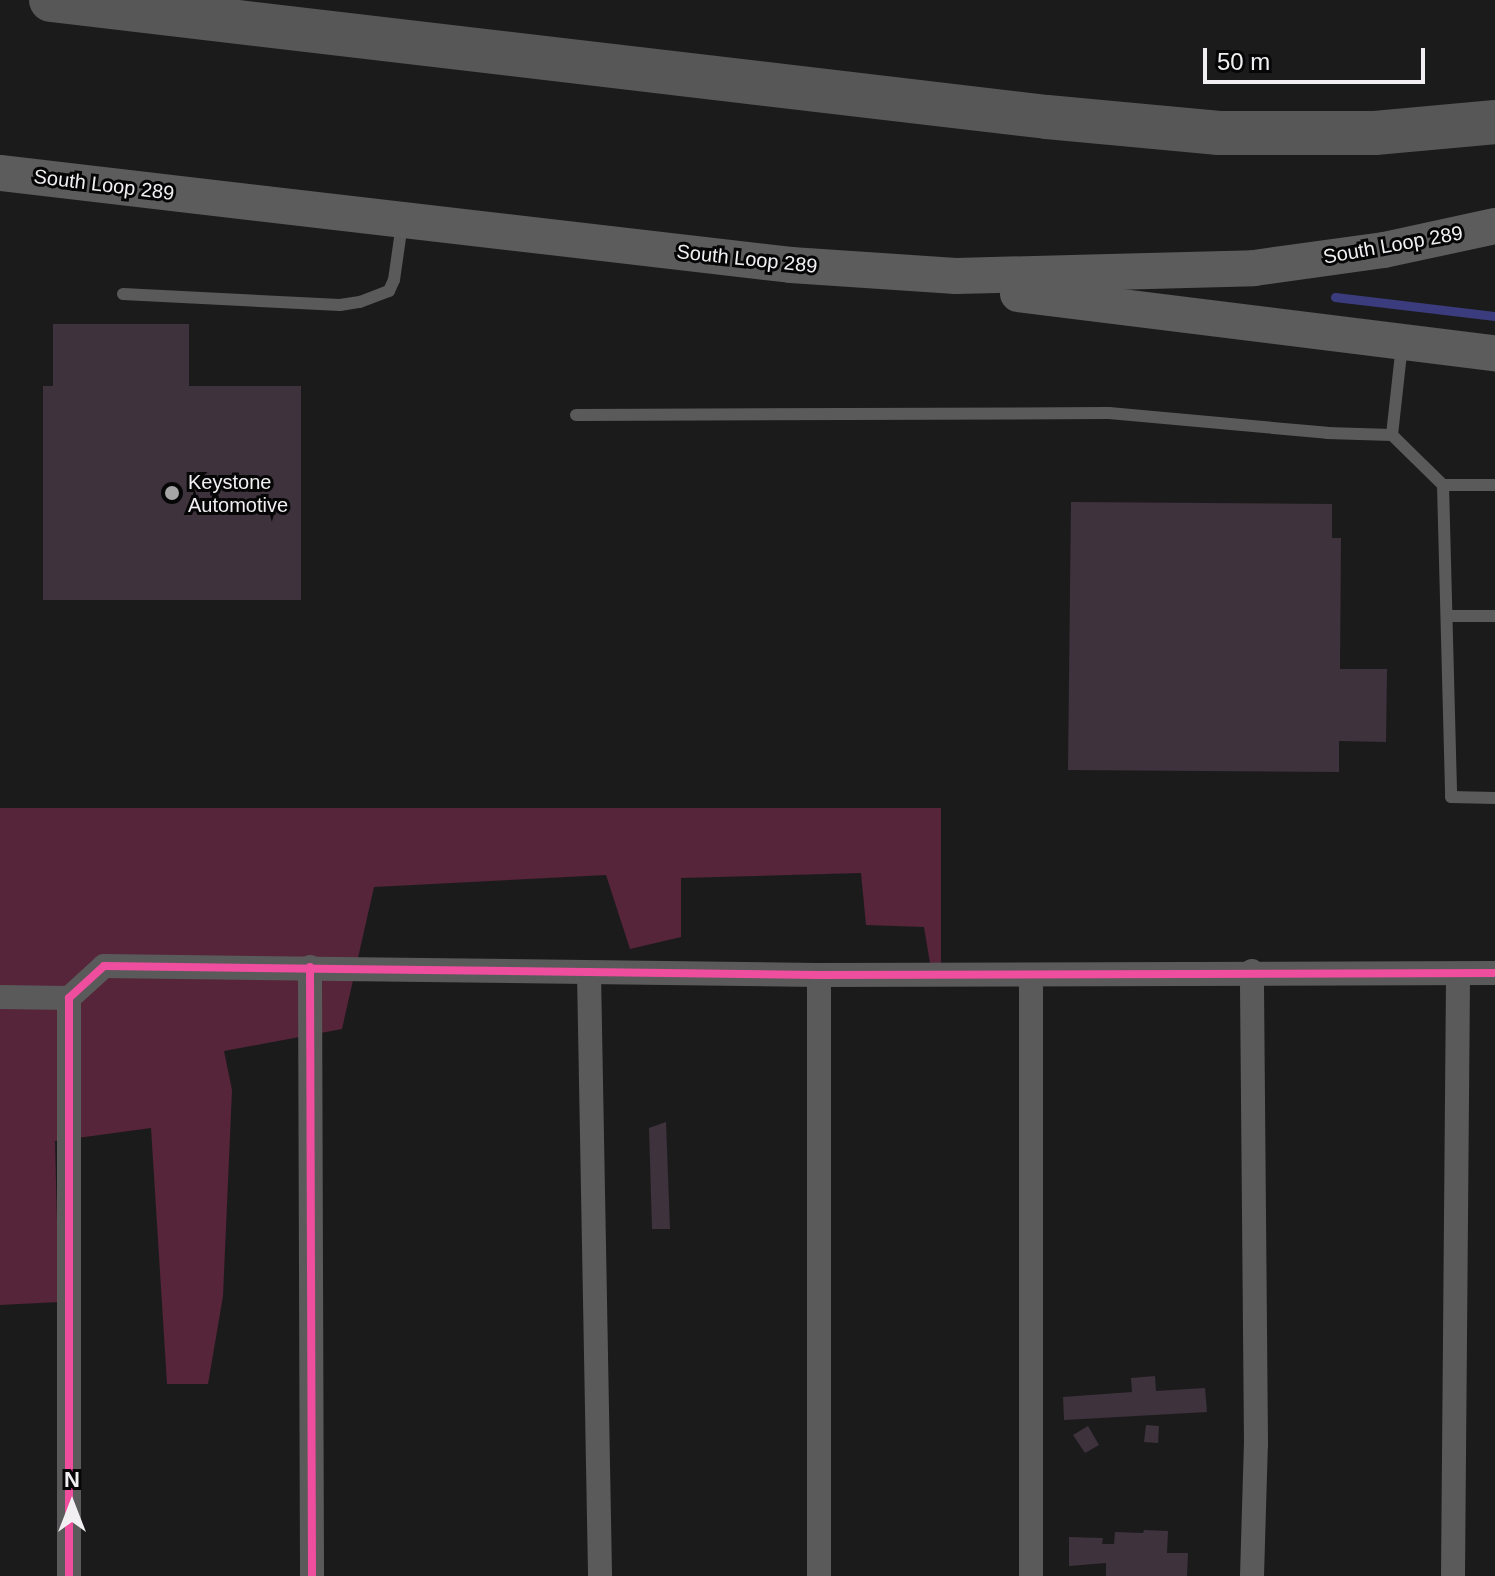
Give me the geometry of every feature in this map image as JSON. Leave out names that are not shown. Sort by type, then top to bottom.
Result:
[{"type":"highway","points":[[51,0],[1047,117],[1219,133],[1375,133],[1495,122]]},
{"type":"main road","name":"South Loop 289","points":[[0,173],[791,265],[956,276],[1254,268],[1384,250],[1495,226]]},
{"type":"main road","points":[[791,265],[1495,353]]},
{"type":"street","points":[[0,997],[69,998],[104,966],[819,975],[1031,976],[1252,971],[1495,973]]},
{"type":"street","points":[[310,967],[312,1576]]},
{"type":"street","points":[[1252,971],[1256,1444],[1252,1576]]},
{"type":"street","points":[[589,973],[600,1576]]},
{"type":"street","points":[[1453,1576],[1458,974]]},
{"type":"street","points":[[819,975],[819,1576]]},
{"type":"street","points":[[1031,976],[1031,1576]]},
{"type":"street","points":[[69,998],[69,1576]]},
{"type":"lane","points":[[123,294],[340,305],[360,302],[389,291],[394,280],[403,220]]},
{"type":"lane","points":[[1392,435],[1403,341]]},
{"type":"lane","points":[[576,415],[1109,413],[1327,433],[1392,435],[1443,485],[1451,797],[1495,798]]},
{"type":"lane","points":[[1443,485],[1495,485]]},
{"type":"lane","points":[[1448,616],[1495,616]]},
{"type":"shaded area","points":[[0,808],[941,808],[941,969],[931,969],[924,927],[866,925],[861,873],[681,878],[681,937],[630,949],[606,875],[374,887],[342,1029],[224,1051],[232,1090],[223,1296],[208,1384],[167,1384],[151,1128],[55,1141],[59,1302],[0,1305]]},
{"type":"building","name":"Keystone Automotive","points":[[53,324],[189,324],[189,386],[301,386],[301,600],[43,600],[43,386],[53,386]]},
{"type":"building","points":[[1071,502],[1332,504],[1332,538],[1341,538],[1340,669],[1387,669],[1386,742],[1339,741],[1339,772],[1068,770]]},
{"type":"building","points":[[666,1122],[670,1229],[652,1229],[649,1128]]},
{"type":"building","points":[[1155,1376],[1156,1391],[1205,1388],[1207,1412],[1064,1420],[1063,1397],[1132,1392],[1131,1378]]},
{"type":"building","points":[[1146,1425],[1159,1426],[1158,1443],[1144,1442]]},
{"type":"building","points":[[1088,1426],[1099,1445],[1085,1453],[1073,1435]]},
{"type":"building","points":[[1144,1530],[1168,1531],[1167,1553],[1188,1553],[1187,1576],[1106,1576],[1106,1563],[1069,1566],[1069,1537],[1103,1538],[1102,1544],[1114,1544],[1115,1532],[1143,1533]]},
{"type":"waterway","points":[[1335,297],[1495,316]]},
{"type":"cycle path","points":[[69,1576],[69,998],[104,966],[819,975],[1495,973]]},
{"type":"cycle path","points":[[310,967],[312,1576]]},
{"type":"place","name":"Keystone Automotive","points":[[172,493]]}]
